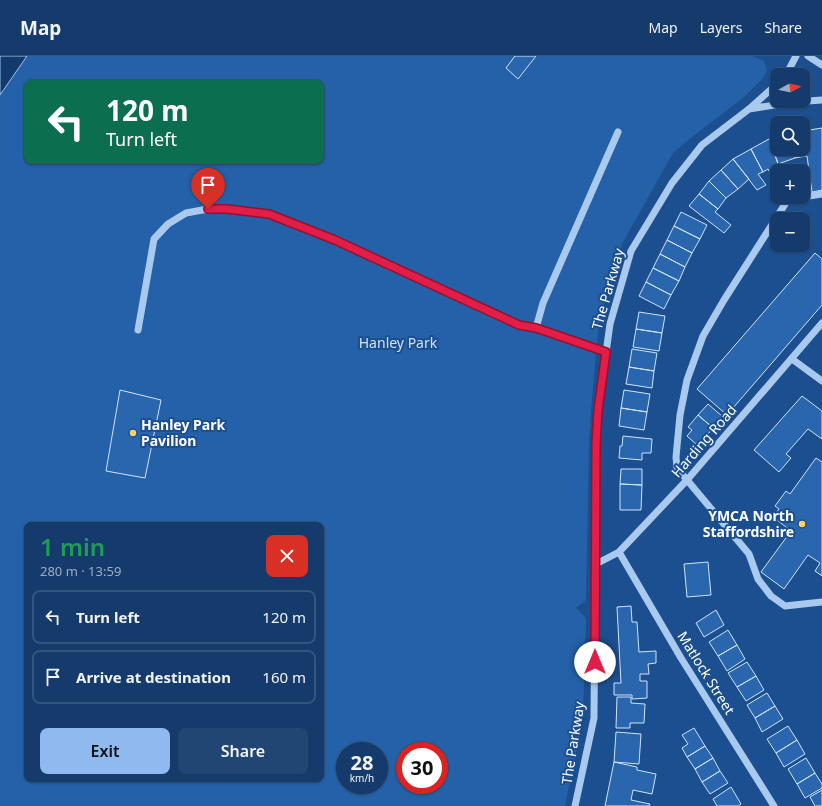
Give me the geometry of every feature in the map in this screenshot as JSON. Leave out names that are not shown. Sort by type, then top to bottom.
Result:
[{"type":"street","points":[[790,68],[796,56]]},
{"type":"street","points":[[808,56],[821,62]]},
{"type":"street","name":"The Parkway","points":[[576,806],[594,718],[596,445],[598,410],[610,324],[631,251],[672,183],[702,145],[749,109],[770,90]]},
{"type":"street","name":"The Parkway","points":[[749,109],[794,102],[822,100]]},
{"type":"street","points":[[536,328],[542,303],[618,132]]},
{"type":"street","points":[[810,196],[822,194]]},
{"type":"street","points":[[785,204],[703,336],[687,380],[680,415],[677,468],[749,554],[758,579],[771,596],[785,606],[822,602]]},
{"type":"street","points":[[138,330],[154,239],[168,224],[186,213],[208,209],[227,209],[269,214],[335,240],[519,325],[536,328],[606,352]]},
{"type":"street","name":"Harding Road","points":[[596,564],[619,552],[687,480],[822,323]]},
{"type":"street","points":[[792,359],[822,381]]},
{"type":"street","name":"Matlock Street","points":[[619,552],[682,658],[774,806]]},
{"type":"green space","name":"Hanley Park","points":[[0,56],[753,56],[764,61],[767,70],[763,78],[744,97],[673,153],[622,244],[599,322],[589,444],[586,600],[576,608],[586,618],[583,718],[565,806],[0,806]]},
{"type":"shaded area","points":[[0,56],[27,56],[0,95]]},
{"type":"building","points":[[515,56],[536,56],[518,79],[506,68]]},
{"type":"building","points":[[822,128],[822,190],[812,192],[810,164],[808,164],[807,156],[810,156],[810,130]]},
{"type":"building","points":[[769,139],[770,156],[775,156],[778,164],[770,164],[770,173],[768,169],[763,172],[751,149]]},
{"type":"building","points":[[751,149],[763,172],[758,174],[766,185],[757,190],[733,159]]},
{"type":"building","points":[[775,156],[795,156],[795,158],[778,164]]},
{"type":"building","points":[[795,156],[807,156],[795,158]]},
{"type":"building","points":[[733,159],[749,179],[738,189],[721,170]]},
{"type":"building","points":[[721,170],[738,189],[726,198],[709,181]]},
{"type":"building","points":[[709,181],[726,198],[718,209],[699,194]]},
{"type":"building","points":[[699,194],[718,209],[715,212],[731,225],[724,233],[689,206]]},
{"type":"building","points":[[681,212],[707,225],[700,239],[674,226]]},
{"type":"building","points":[[674,226],[700,239],[692,253],[667,240]]},
{"type":"building","points":[[667,240],[692,253],[685,267],[660,254]]},
{"type":"building","points":[[815,253],[822,259],[822,305],[727,415],[697,389]]},
{"type":"building","points":[[660,254],[685,267],[679,281],[653,268]]},
{"type":"building","points":[[653,268],[679,281],[671,295],[646,282]]},
{"type":"building","points":[[646,282],[671,295],[664,309],[639,296]]},
{"type":"building","points":[[639,312],[665,316],[662,333],[636,329]]},
{"type":"building","points":[[636,329],[662,333],[659,351],[633,347]]},
{"type":"building","points":[[632,349],[657,353],[654,371],[629,367]]},
{"type":"building","points":[[629,367],[654,371],[652,388],[626,384]]},
{"type":"building","points":[[120,390],[161,400],[145,478],[106,471]]},
{"type":"building","points":[[624,390],[650,394],[647,412],[621,408]]},
{"type":"building","points":[[802,396],[822,411],[822,439],[808,429],[786,454],[791,458],[779,472],[754,450]]},
{"type":"building","points":[[708,404],[723,417],[713,428],[698,415]]},
{"type":"building","points":[[621,408],[647,412],[644,430],[619,426]]},
{"type":"building","points":[[698,415],[713,428],[698,446],[687,436],[692,430],[688,427]]},
{"type":"building","points":[[623,436],[652,439],[651,453],[642,453],[642,460],[619,458]]},
{"type":"building","name":"YMCA North Staffordshire","points":[[816,458],[822,462],[822,576],[815,571],[820,563],[808,555],[784,589],[761,572],[791,531],[773,517],[779,509],[775,506],[786,491],[790,494]]},
{"type":"building","points":[[621,469],[642,469],[642,485],[620,484]]},
{"type":"building","points":[[620,484],[642,485],[641,510],[620,510]]},
{"type":"building","points":[[708,562],[711,595],[687,597],[684,564]]},
{"type":"building","points":[[631,606],[632,622],[637,622],[639,652],[656,651],[656,663],[648,664],[649,674],[640,674],[640,681],[647,681],[647,698],[632,699],[632,695],[614,695],[614,683],[621,683],[617,607]]},
{"type":"building","points":[[716,610],[724,625],[704,637],[696,623]]},
{"type":"building","points":[[728,630],[737,645],[718,656],[709,642]]},
{"type":"building","points":[[737,645],[745,659],[727,671],[718,656]]},
{"type":"building","points":[[747,662],[756,676],[737,687],[728,673]]},
{"type":"building","points":[[756,676],[764,690],[746,701],[737,687]]},
{"type":"building","points":[[767,693],[775,706],[755,718],[747,705]]},
{"type":"building","points":[[617,697],[631,697],[631,703],[645,704],[644,723],[630,723],[630,728],[616,728]]},
{"type":"building","points":[[775,706],[783,719],[762,732],[755,718]]},
{"type":"building","points":[[788,726],[797,740],[776,753],[767,739]]},
{"type":"building","points":[[694,728],[705,746],[687,757],[682,748],[688,744],[682,735]]},
{"type":"building","points":[[616,732],[641,734],[639,764],[614,762]]},
{"type":"building","points":[[797,740],[805,754],[784,767],[776,753]]},
{"type":"building","points":[[705,746],[713,758],[695,769],[687,757]]},
{"type":"building","points":[[713,758],[720,771],[702,782],[695,769]]},
{"type":"building","points":[[806,758],[815,773],[797,784],[788,769]]},
{"type":"building","points":[[614,762],[637,767],[637,770],[656,774],[652,794],[633,790],[631,800],[650,804],[649,806],[605,806]]},
{"type":"building","points":[[720,771],[728,783],[710,794],[702,782]]},
{"type":"building","points":[[815,773],[822,784],[822,788],[805,798],[797,784]]},
{"type":"building","points":[[731,787],[741,804],[738,806],[717,806],[713,799]]},
{"type":"building","points":[[822,790],[822,806],[815,806],[810,797]]},
{"type":"place","name":"Hanley Park Pavilion","points":[[133,433]]},
{"type":"place","name":"YMCA North Staffordshire","points":[[802,524]]},
{"type":"route","points":[[208,209],[227,209],[269,214],[335,240],[519,325],[536,328],[606,352],[598,410],[596,445],[596,564],[594,601],[595,662]]}]
